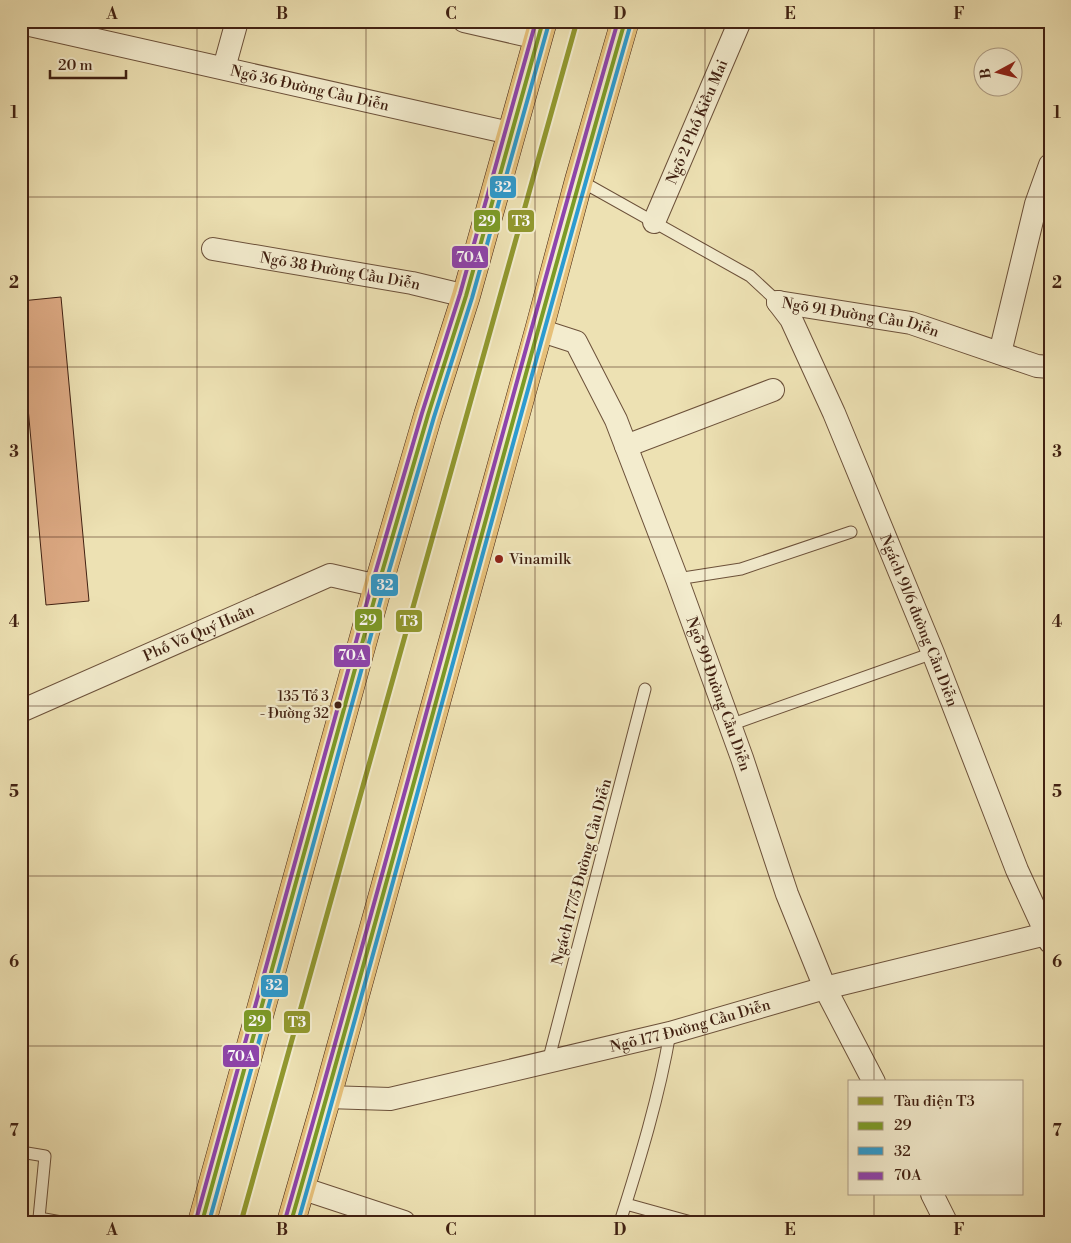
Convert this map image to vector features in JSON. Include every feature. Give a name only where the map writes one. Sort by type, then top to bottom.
[{"type":"highway","points":[[291,1222],[539,330],[620,23]]},
{"type":"highway","points":[[202,1222],[378,586],[428,415],[466,296],[540,30]]},
{"type":"street","points":[[224,68],[237,21]]},
{"type":"street","points":[[464,21],[540,30]]},
{"type":"street","name":"Ngõ 2 Phố Kiều Mai","points":[[654,222],[740,21]]},
{"type":"street","name":"Ngõ 36 Đường Cầu Diễn","points":[[21,23],[510,133]]},
{"type":"street","points":[[1000,353],[1036,204],[1050,166]]},
{"type":"street","name":"Ngõ 38 Đường Cầu Diễn","points":[[214,249],[412,283],[466,296]]},
{"type":"street","name":"Ngõ 91 Đường Cầu Diễn","points":[[778,302],[911,323],[1037,366],[1050,367]]},
{"type":"street","name":"Ngách 91/6 đường Cầu Diễn","points":[[778,302],[791,318],[834,413],[933,653],[1017,870],[1048,937]]},
{"type":"street","name":"Ngõ 99 Đường Cầu Diễn","points":[[539,330],[576,342],[616,420],[677,579],[730,726],[787,894],[825,988],[873,1080]]},
{"type":"street","points":[[626,446],[773,390]]},
{"type":"street","name":"Phố Võ Quý Huân","points":[[21,710],[330,575],[378,586]]},
{"type":"street","name":"Ngõ 177 Đường Cầu Diễn","points":[[327,1098],[390,1099],[670,1033],[825,988],[1048,937]]},
{"type":"street","points":[[301,1188],[398,1221]]},
{"type":"street","points":[[933,1196],[946,1222]]},
{"type":"lane","name":"Ngõ 91 Đường Cầu Diễn","points":[[579,180],[750,276],[778,302]]},
{"type":"lane","points":[[677,579],[741,569],[851,532]]},
{"type":"lane","points":[[730,726],[933,653]]},
{"type":"lane","name":"Ngách 177/5 Đường Cầu Diễn","points":[[548,1062],[645,689]]},
{"type":"lane","points":[[620,1222],[650,1123],[666,1060],[670,1033]]},
{"type":"lane","points":[[21,1152],[45,1156],[38,1218],[61,1222]]},
{"type":"lane","points":[[626,1204],[691,1222]]},
{"type":"building","points":[[61,297],[89,601],[46,605],[21,331],[21,301]]},
{"type":"metro line","name":"T3","points":[[241,1222],[577,21]]},
{"type":"transit line","name":"70A","points":[[196,1220],[372,584],[422,413],[460,294],[536,21]]},
{"type":"transit line","name":"29","points":[[202,1222],[378,586],[428,415],[466,296],[543,21]]},
{"type":"transit line","name":"70A","points":[[285,1220],[328,1071],[575,171],[618,21]]},
{"type":"transit line","name":"29","points":[[291,1222],[376,922],[540,321],[625,21]]},
{"type":"transit line","name":"32","points":[[209,1222],[384,588],[434,417],[472,298],[549,23]]},
{"type":"transit line","name":"32","points":[[298,1222],[546,322],[631,23]]},
{"type":"place","name":"Vinamilk","points":[[499,559]]},
{"type":"place","name":"135 Tổ 3 - Đường 32","points":[[338,705]]}]
